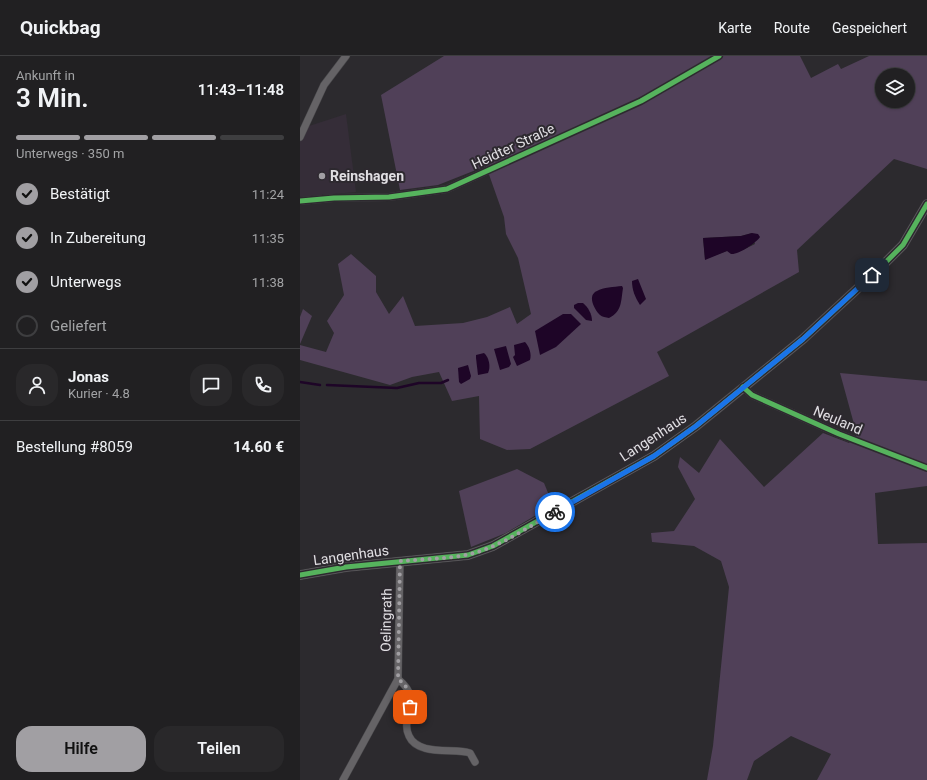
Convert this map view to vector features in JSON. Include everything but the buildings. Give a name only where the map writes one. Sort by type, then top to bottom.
[{"type":"street","points":[[300,137],[324,85],[346,56]]},
{"type":"street","name":"Heidter Straße","points":[[300,201],[334,198],[389,197],[447,189],[641,101],[719,56]]},
{"type":"street","name":"Langenhaus","points":[[300,575],[346,567],[468,554],[493,546],[654,456],[696,426],[803,339],[884,265],[903,245],[927,204]]},
{"type":"street","name":"Neuland","points":[[743,387],[752,395],[839,434],[927,468]]},
{"type":"street","name":"Oelingrath","points":[[342,780],[398,679],[400,561]]},
{"type":"street","points":[[398,679],[410,692],[411,699],[407,731],[412,741],[427,748],[470,753],[475,762]]},
{"type":"shaded area","points":[[444,56],[800,56],[811,78],[838,64],[841,69],[869,56],[927,56],[927,169],[894,159],[797,250],[799,272],[657,352],[669,376],[530,449],[507,450],[480,439],[479,396],[452,401],[439,372],[412,377],[390,385],[300,360],[300,345],[326,352],[334,333],[327,321],[344,295],[338,264],[351,254],[376,276],[376,292],[389,314],[403,296],[415,326],[463,323],[487,317],[510,307],[517,324],[531,314],[518,258],[506,234],[504,217],[486,166],[438,185],[400,190],[381,95]],"holes":[[[752,233],[755,244],[743,250],[727,251],[705,259],[703,238],[741,236]]]},
{"type":"shaded area","points":[[346,114],[356,192],[300,197],[300,140],[309,126]]},
{"type":"shaded area","points":[[752,233],[758,234],[760,237],[747,248],[734,254],[727,251],[705,260],[703,238],[741,236]]},
{"type":"shaded area","points":[[638,279],[646,299],[640,305],[634,293],[632,284],[632,281]]},
{"type":"shaded area","points":[[622,286],[623,288],[619,309],[609,318],[601,316],[592,302],[592,296],[594,293],[609,287]]},
{"type":"shaded area","points":[[583,303],[587,307],[592,321],[586,320],[574,308],[574,305]]},
{"type":"shaded area","points":[[303,309],[312,316],[300,344],[300,317]]},
{"type":"shaded area","points":[[563,314],[571,314],[581,324],[556,347],[540,355],[535,331]]},
{"type":"shaded area","points":[[525,342],[530,350],[530,360],[517,366],[513,357],[515,355],[514,345]]},
{"type":"shaded area","points":[[506,346],[511,364],[509,367],[500,370],[494,349]]},
{"type":"shaded area","points":[[484,353],[488,360],[489,371],[488,373],[478,375],[476,355]]},
{"type":"shaded area","points":[[468,365],[471,376],[470,379],[461,384],[459,382],[458,368]]},
{"type":"shaded area","points":[[840,373],[927,381],[927,486],[875,493],[878,544],[927,543],[927,780],[817,780],[831,754],[791,736],[754,761],[747,780],[707,780],[713,746],[729,587],[721,561],[694,546],[652,542],[651,533],[674,531],[695,499],[678,467],[680,457],[699,473],[720,439],[764,487],[823,433],[849,443],[857,435]]},
{"type":"shaded area","points":[[517,469],[544,483],[553,505],[506,533],[471,547],[459,491]]},
{"type":"waterway","points":[[327,385],[397,388],[419,383],[441,383],[448,380]]},
{"type":"waterway","points":[[300,382],[320,385]]},
{"type":"cycle path","points":[[300,201],[334,198],[389,197],[447,189],[641,101],[719,56]]},
{"type":"cycle path","points":[[300,575],[346,567],[468,555],[493,546],[654,456],[696,426],[803,339],[903,245],[927,204]]},
{"type":"cycle path","points":[[743,387],[752,395],[839,434],[927,468]]},
{"type":"way so far","points":[[410,707],[410,692],[398,679],[400,561],[468,554],[480,551],[493,546],[555,512]]},
{"type":"place","name":"Reinshagen","points":[[322,176]]},
{"type":"route","points":[[555,512],[654,456],[696,426],[803,339],[872,275]]}]
